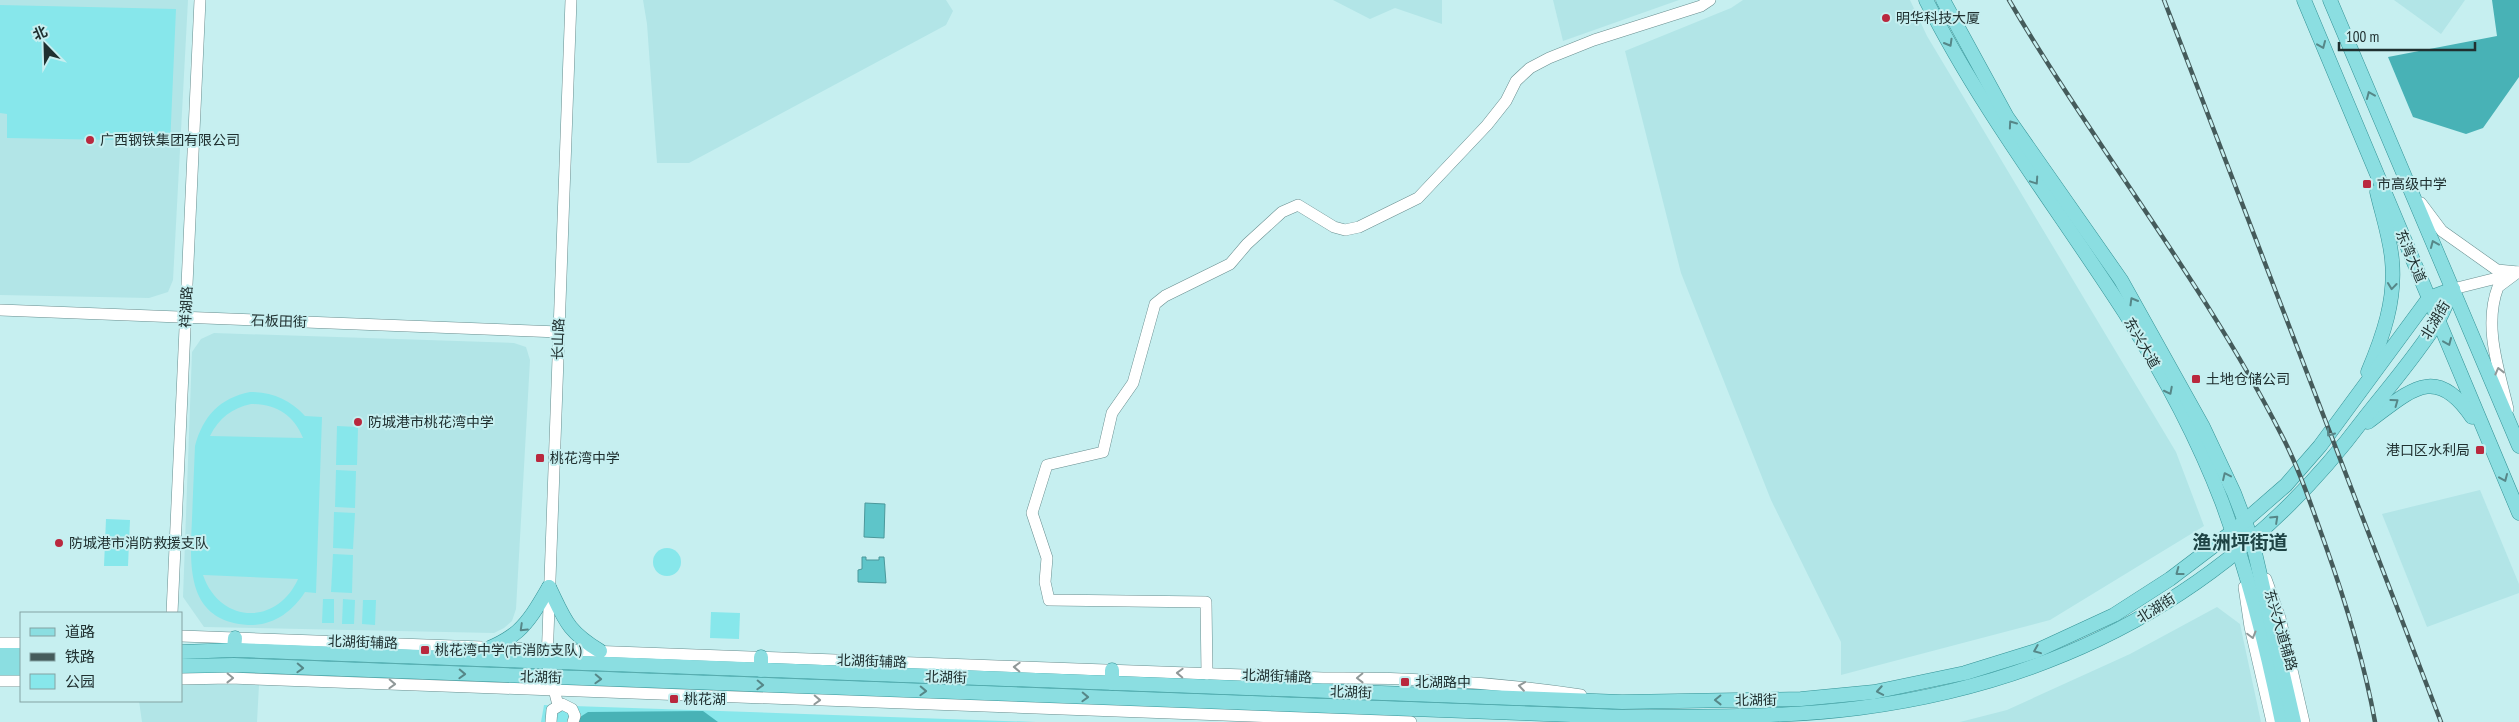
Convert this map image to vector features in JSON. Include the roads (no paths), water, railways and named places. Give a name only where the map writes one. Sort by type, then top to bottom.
[{"type":"main road","name":"东兴大道","points":[[1926,0],[1996,123],[2125,314],[2162,378],[2197,445],[2239,553],[2271,668],[2282,722]]},
{"type":"main road","name":"东兴大道","points":[[1943,0],[2007,117],[2121,280],[2203,428],[2252,540],[2283,666],[2294,722]]},
{"type":"main road","name":"东湾大道","points":[[2304,0],[2519,513]]},
{"type":"main road","name":"东湾大道","points":[[2330,0],[2517,440]]},
{"type":"main road","points":[[2358,394],[2384,334],[2393,280],[2392,258],[2367,152]]},
{"type":"main road","name":"北湖街","points":[[182,652],[234,644],[459,659],[547,656],[1257,682],[1622,702],[1801,699],[1874,692],[1965,673],[2036,651],[2114,615],[2170,579],[2232,532],[2286,485],[2320,446],[2429,298],[2453,289]]},
{"type":"main road","name":"北湖街","points":[[182,666],[234,665],[551,684],[1625,717],[1774,716],[1859,708],[1943,694],[2027,670],[2090,645],[2150,614],[2239,553],[2294,502],[2337,455],[2438,320],[2453,289]]},
{"type":"main road","points":[[2355,431],[2412,390],[2425,386],[2439,387],[2452,392],[2462,401],[2490,444]]},
{"type":"main road","points":[[459,659],[496,647],[516,634],[529,622],[550,587]]},
{"type":"main road","points":[[550,587],[564,620],[579,638],[600,651]]},
{"type":"main road","points":[[0,655],[20,655]]},
{"type":"main road","points":[[0,668],[20,668]]},
{"type":"street","name":"祥湖路","points":[[172,612],[200,0]]},
{"type":"street","name":"长山路","points":[[558,705],[551,684],[547,656],[571,0]]},
{"type":"street","points":[[1207,674],[1206,602],[1049,600],[1045,582],[1047,558],[1032,513],[1047,464],[1103,452],[1112,413],[1133,383],[1155,304],[1165,296],[1230,264],[1247,244],[1282,212],[1298,205],[1334,227],[1345,230],[1359,227],[1418,198],[1487,125],[1506,101],[1516,81],[1530,68],[1549,58],[1594,40],[1701,6],[1710,0]]},
{"type":"street","points":[[2405,176],[2431,218],[2442,231],[2497,270],[2518,272]]},
{"type":"street","points":[[2453,289],[2518,272]]},
{"type":"street","points":[[2517,440],[2494,348],[2492,312],[2498,287],[2518,272]]},
{"type":"street","name":"石板田街","points":[[0,310],[559,332]]},
{"type":"street","name":"东兴大道辅路","points":[[2252,540],[2280,618],[2304,722]]},
{"type":"street","name":"东兴大道辅路","points":[[2239,553],[2250,627],[2272,722]]},
{"type":"street","points":[[2280,618],[2283,666]]},
{"type":"street","name":"北湖街辅路","points":[[182,636],[234,644],[496,647],[547,656],[600,651],[761,664]]},
{"type":"street","points":[[0,643],[20,644]]},
{"type":"street","name":"北湖街辅路","points":[[1112,677],[1207,674],[1257,682]]},
{"type":"street","points":[[182,679],[230,678],[551,684],[1411,722]]},
{"type":"street","points":[[0,681],[20,681]]},
{"type":"street","points":[[551,722],[550,713],[558,705],[566,705],[572,709],[573,722]]},
{"type":"railway","points":[[2009,0],[2042,55],[2218,323],[2251,378],[2281,434],[2304,487],[2339,585],[2360,653],[2375,722]]},
{"type":"railway","points":[[2164,0],[2441,722]]},
{"type":"place","name":"明华科技大厦","points":[[1886,18]]},
{"type":"place","name":"广西钢铁集团有限公司","points":[[90,140]]},
{"type":"place","name":"市高级中学","points":[[2367,184]]},
{"type":"place","name":"土地仓储公司","points":[[2196,379]]},
{"type":"place","name":"防城港市桃花湾中学","points":[[358,422]]},
{"type":"place","name":"港口区水利局","points":[[2480,450]]},
{"type":"place","name":"桃花湾中学","points":[[540,458]]},
{"type":"place","name":"防城港市消防救援支队","points":[[59,543]]},
{"type":"place","name":"桃花湾中学(市消防支队)","points":[[425,650]]},
{"type":"place","name":"北湖路中","points":[[1405,682]]},
{"type":"place","name":"桃花湖","points":[[674,699]]},
{"type":"district","name":"渔洲坪街道","points":[[2240,542]]}]
